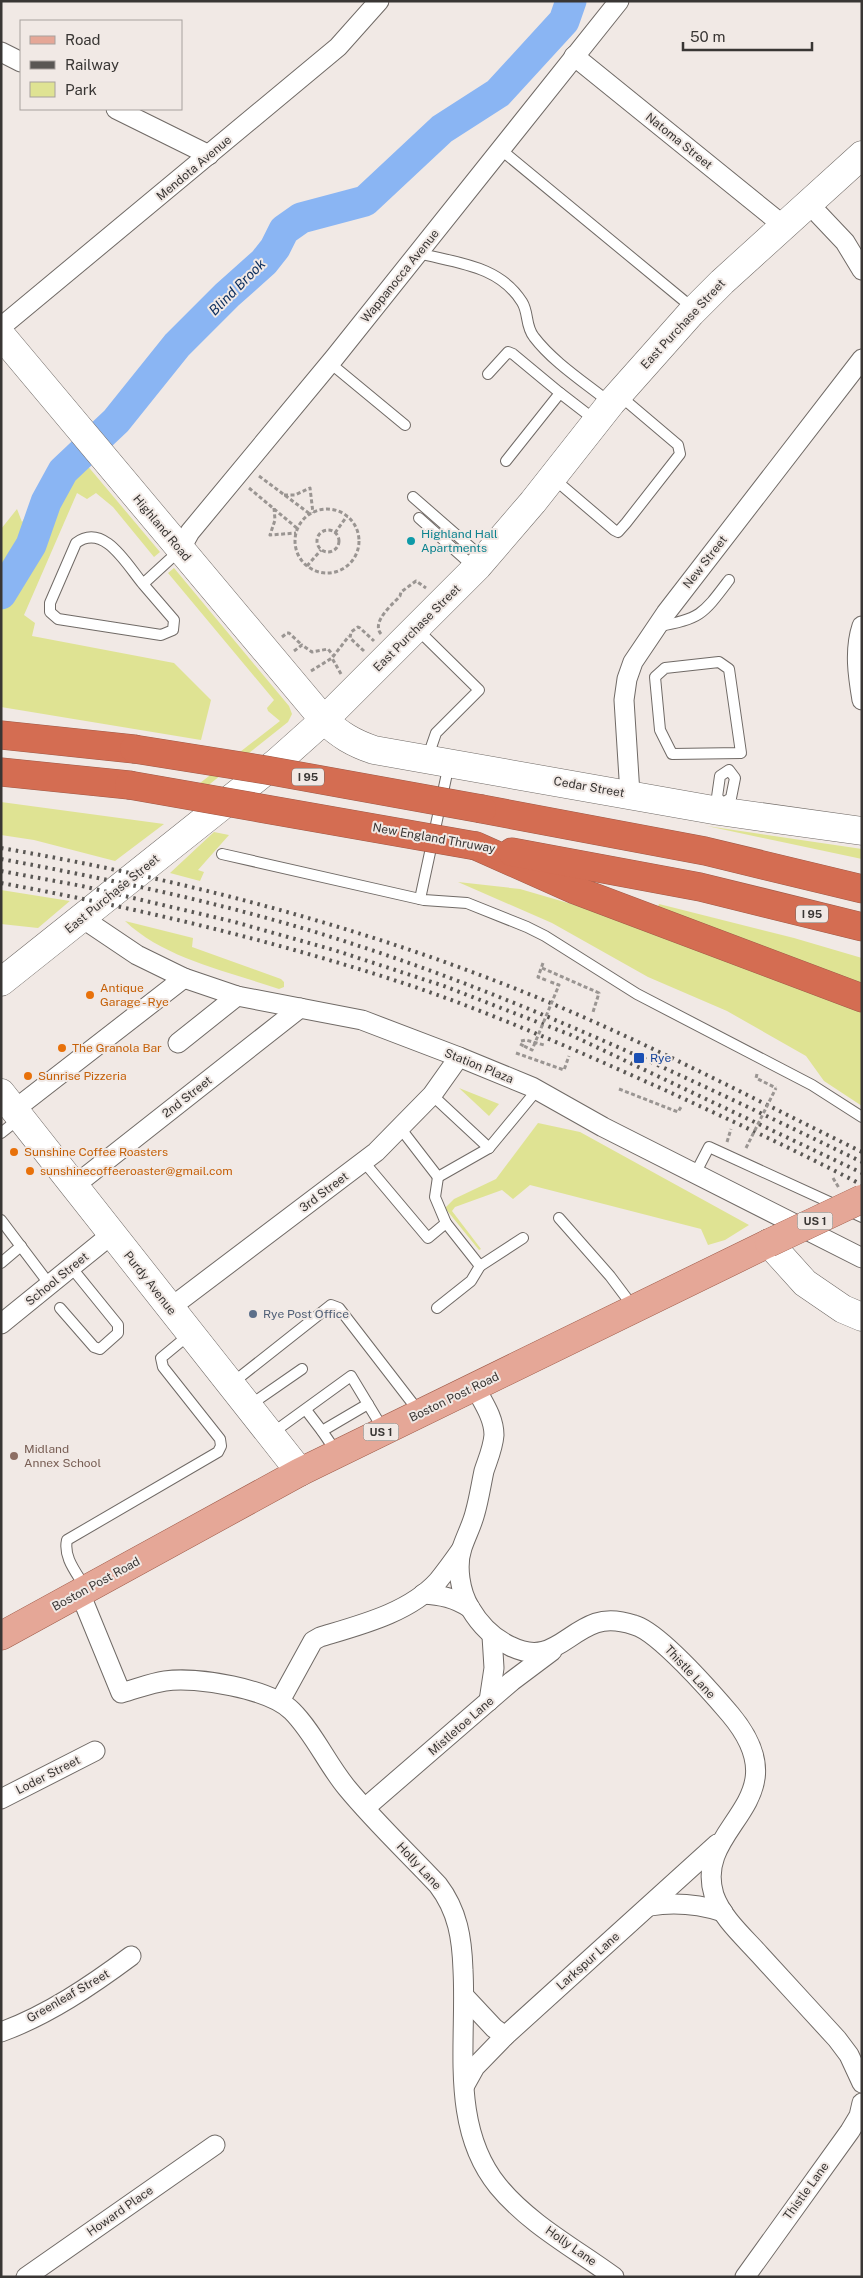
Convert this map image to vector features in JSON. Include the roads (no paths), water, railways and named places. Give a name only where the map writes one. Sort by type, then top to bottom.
[{"type":"highway","name":"I 95","points":[[1,736],[134,749],[266,770],[696,849],[765,864],[862,890]]},
{"type":"highway","name":"New England Thruway","points":[[1,772],[129,785],[476,846],[700,887],[862,927]]},
{"type":"highway","points":[[476,846],[575,890],[862,998]]},
{"type":"main road","name":"Boston Post Road","points":[[1,1636],[300,1472],[769,1243],[851,1193]]},
{"type":"street","name":"Mendota Avenue","points":[[1,327],[210,155],[338,46],[379,1]]},
{"type":"street","name":"Wappanocca Avenue","points":[[180,550],[190,532],[330,363],[619,1]]},
{"type":"street","points":[[1,52],[20,62]]},
{"type":"street","name":"Natoma Street","points":[[574,56],[784,226]]},
{"type":"street","points":[[118,110],[210,155]]},
{"type":"street","points":[[862,155],[809,204],[844,242],[862,270]]},
{"type":"street","name":"East Purchase Street","points":[[1,982],[277,762],[324,720],[480,564],[609,406],[695,309],[722,282],[809,204]]},
{"type":"street","name":"Highland Road","points":[[1,335],[324,720]]},
{"type":"street","name":"New Street","points":[[630,794],[624,700],[632,662],[657,626],[862,359]]},
{"type":"street","points":[[862,626],[857,640],[857,649],[862,700]]},
{"type":"street","name":"Cedar Street","points":[[324,720],[341,736],[356,744],[374,750],[862,831]]},
{"type":"street","name":"Station Plaza","points":[[82,918],[137,955],[184,978],[237,996],[362,1020],[459,1057],[537,1090],[603,1127],[862,1258]]},
{"type":"street","points":[[9,1114],[184,978]]},
{"type":"street","points":[[178,1043],[237,996]]},
{"type":"street","name":"2nd Street","points":[[74,1186],[300,1008]]},
{"type":"street","name":"3rd Street","points":[[170,1308],[364,1162],[401,1129],[432,1095],[459,1057]]},
{"type":"street","name":"Purdy Avenue","points":[[9,1114],[74,1186],[300,1472]]},
{"type":"street","name":"School Street","points":[[1,1324],[112,1234]]},
{"type":"street","points":[[769,1243],[805,1283],[843,1309],[862,1317]]},
{"type":"street","name":"Thistle Lane","points":[[475,1387],[492,1420],[494,1434],[476,1512],[461,1550],[460,1580],[463,1593],[470,1608],[492,1636],[519,1651],[532,1653],[558,1646],[595,1623],[607,1621],[636,1625],[663,1643],[731,1715],[749,1747],[754,1763],[755,1777],[753,1791],[746,1806],[720,1842],[713,1860],[711,1879],[714,1896],[723,1912],[837,2039],[848,2054],[862,2083]]},
{"type":"street","points":[[280,1701],[313,1641],[383,1616],[423,1594],[437,1581],[461,1550]]},
{"type":"street","name":"Holly Lane","points":[[83,1591],[122,1693],[165,1681],[184,1679],[220,1684],[259,1693],[280,1701],[292,1710],[302,1722],[335,1773],[449,1899],[459,1928],[465,1997],[464,2086],[466,2109],[470,2129],[486,2168],[498,2186],[533,2218],[614,2277]]},
{"type":"street","points":[[423,1594],[457,1600],[470,1608]]},
{"type":"street","points":[[489,1701],[494,1668],[492,1636]]},
{"type":"street","name":"Mistletoe Lane","points":[[365,1808],[489,1701],[558,1646]]},
{"type":"street","name":"Loder Street","points":[[1,1799],[95,1751]]},
{"type":"street","name":"Larkspur Lane","points":[[464,2086],[475,2067],[505,2036],[720,1842]]},
{"type":"street","points":[[650,1906],[686,1904],[704,1906],[723,1912]]},
{"type":"street","name":"Greenleaf Street","points":[[1,2032],[95,1982],[131,1956]]},
{"type":"street","points":[[465,1997],[494,2028],[505,2036]]},
{"type":"street","name":"Thistle Lane","points":[[745,2277],[850,2130],[858,2116],[862,2103]]},
{"type":"street","name":"Howard Place","points":[[26,2277],[215,2145]]},
{"type":"lane","points":[[500,149],[695,309]]},
{"type":"lane","points":[[418,253],[484,269],[519,296],[525,307],[527,323],[534,338],[547,352],[609,406],[678,445],[680,454],[618,532],[552,478]]},
{"type":"lane","points":[[488,374],[508,352],[513,354],[560,393],[609,406]]},
{"type":"lane","points":[[330,363],[405,425]]},
{"type":"lane","points":[[506,461],[560,393]]},
{"type":"lane","points":[[413,497],[480,564]]},
{"type":"lane","points":[[419,518],[480,564]]},
{"type":"lane","points":[[84,537],[97,537],[110,544],[143,584],[174,620],[173,630],[161,635],[58,619],[50,612],[50,602],[76,543],[84,537]]},
{"type":"lane","points":[[143,584],[180,550]]},
{"type":"lane","points":[[657,626],[694,619],[705,611],[729,580]]},
{"type":"lane","points":[[417,628],[479,690],[436,733],[438,761],[420,899]]},
{"type":"lane","points":[[719,662],[729,669],[741,753],[726,754],[672,754],[660,730],[655,678],[665,668],[719,662]]},
{"type":"lane","points":[[726,754],[728,770],[735,778],[731,798],[723,807],[717,797],[720,776],[728,770]]},
{"type":"lane","points":[[222,854],[420,899],[467,903],[528,927],[637,994],[812,1085],[862,1117]]},
{"type":"lane","points":[[438,1177],[490,1148],[537,1090]]},
{"type":"lane","points":[[432,1095],[490,1148]]},
{"type":"lane","points":[[401,1129],[438,1177],[435,1198],[446,1222],[480,1266]]},
{"type":"lane","points":[[695,1174],[709,1147],[862,1217]]},
{"type":"lane","points":[[364,1162],[428,1238],[446,1222]]},
{"type":"lane","points":[[560,1218],[610,1276],[634,1308]]},
{"type":"lane","points":[[1,1220],[50,1285]]},
{"type":"lane","points":[[437,1308],[472,1281],[480,1266],[523,1238]]},
{"type":"lane","points":[[1,1263],[20,1246]]},
{"type":"lane","points":[[60,1308],[94,1347],[100,1349],[118,1333],[118,1325],[71,1267]]},
{"type":"lane","points":[[230,1385],[331,1305],[339,1308],[420,1413]]},
{"type":"lane","points":[[83,1591],[65,1550],[67,1540],[218,1452],[221,1446],[220,1439],[163,1367],[162,1358],[165,1353],[190,1333]]},
{"type":"lane","points":[[248,1407],[302,1369]]},
{"type":"lane","points":[[270,1435],[351,1376],[384,1431]]},
{"type":"lane","points":[[322,1431],[368,1404]]},
{"type":"lane","points":[[306,1410],[337,1454]]},
{"type":"waterway","name":"Blind Brook","points":[[1,594],[31,545],[46,502],[63,471],[116,421],[177,345],[227,295],[264,262],[275,248],[284,230],[301,218],[365,201],[442,129],[498,93],[564,21],[571,1]]},
{"type":"railway","points":[[1,848],[73,861],[217,893],[289,912],[430,957],[499,982],[604,1026],[862,1152]]},
{"type":"railway","points":[[1,859],[133,885],[221,906],[350,943],[416,965],[546,1016],[610,1044],[862,1162]]},
{"type":"railway","points":[[1,871],[82,886],[231,921],[334,950],[444,986],[571,1035],[862,1173]]},
{"type":"railway","points":[[1,883],[103,903],[204,926],[354,967],[403,983],[470,1007],[634,1076],[765,1136],[862,1185]]},
{"type":"place","name":"Highland Hall Apartments","points":[[411,541]]},
{"type":"place","name":"Antique Garage - Rye","points":[[90,995]]},
{"type":"place","name":"The Granola Bar","points":[[62,1048]]},
{"type":"place","name":"Rye","points":[[639,1058]]},
{"type":"place","name":"Sunrise Pizzeria","points":[[28,1076]]},
{"type":"place","name":"Sunshine Coffee Roasters","points":[[14,1152]]},
{"type":"place","name":"sunshinecoffeeroaster@gmail.com","points":[[30,1171]]},
{"type":"place","name":"Rye Post Office","points":[[253,1314]]},
{"type":"place","name":"Midland Annex School","points":[[14,1456]]}]
